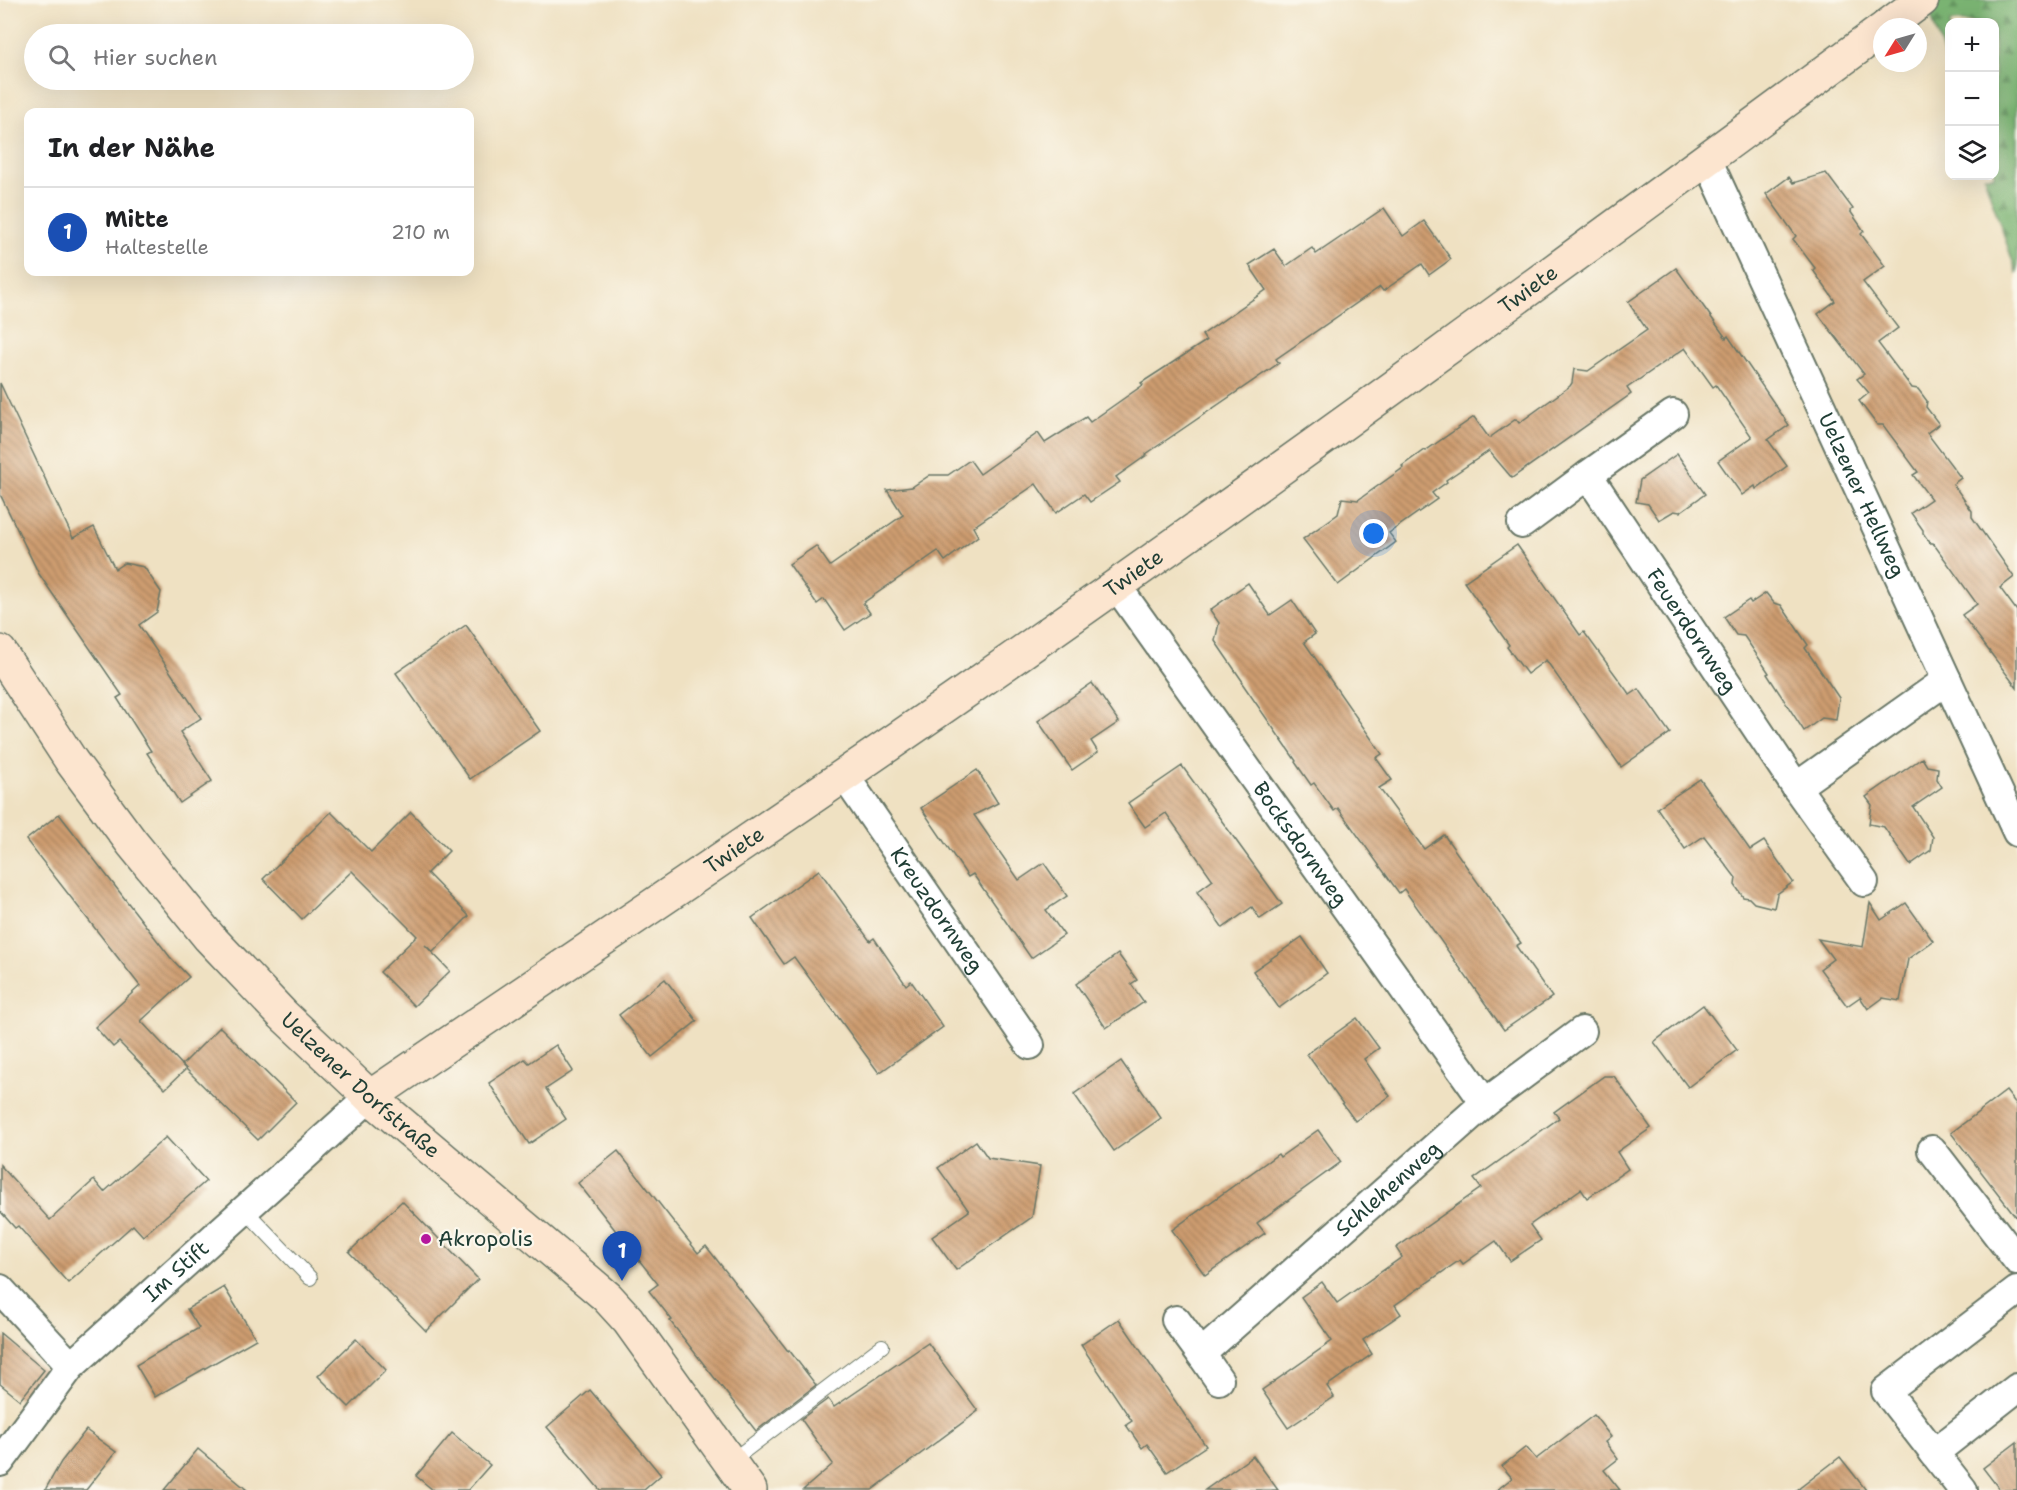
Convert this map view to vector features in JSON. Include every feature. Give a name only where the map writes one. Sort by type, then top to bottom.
[{"type":"street","points":[[1898,18],[1923,0]]},
{"type":"street","name":"Twiete","points":[[370,1097],[844,775],[1116,585],[1873,37]]},
{"type":"street","name":"Uelzener Hellweg","points":[[1707,159],[2017,832]]},
{"type":"street","points":[[1522,524],[1673,414]]},
{"type":"street","name":"Feuerdornweg","points":[[1588,475],[1796,787],[1864,882]]},
{"type":"street","name":"Bocksdornweg","points":[[1116,585],[1485,1103]]},
{"type":"street","name":"Uelzener Dorfstraße","points":[[0,652],[72,762],[132,843],[209,937],[282,1014],[370,1097],[607,1297],[628,1320],[750,1490]]},
{"type":"street","points":[[1796,787],[1947,680]]},
{"type":"street","name":"Kreuzdornweg","points":[[844,775],[1030,1045]]},
{"type":"street","name":"Schlehenweg","points":[[1201,1354],[1485,1103],[1582,1031]]},
{"type":"street","name":"Im Stift","points":[[0,1462],[71,1366],[370,1097]]},
{"type":"street","points":[[1932,1150],[2017,1260]]},
{"type":"street","points":[[0,1289],[71,1366]]},
{"type":"street","points":[[1963,1490],[1886,1392],[2017,1291]]},
{"type":"street","points":[[1176,1320],[1219,1380]]},
{"type":"street","points":[[1934,1453],[2017,1388]]},
{"type":"lane","points":[[245,1210],[310,1278]]},
{"type":"lane","points":[[730,1462],[882,1346]]},
{"type":"green space","points":[[1926,0],[2017,0],[2017,274],[1985,180],[1999,180],[1999,18],[1945,18],[1945,59]]},
{"type":"building","points":[[1826,173],[1853,209],[1850,211],[1864,231],[1861,234],[1885,266],[1863,282],[1898,328],[1878,343],[1912,388],[1918,389],[1927,401],[1926,407],[1939,424],[1927,433],[1961,478],[1953,484],[1972,511],[1972,517],[2014,577],[2000,588],[2017,611],[2017,688],[1962,615],[1977,604],[1933,543],[1930,543],[1911,513],[1931,499],[1913,475],[1918,472],[1883,425],[1877,425],[1859,401],[1869,393],[1857,379],[1864,374],[1818,314],[1835,301],[1813,270],[1815,268],[1793,239],[1796,236],[1766,194],[1789,177],[1793,183]]},
{"type":"building","points":[[1384,208],[1403,236],[1424,221],[1451,259],[1429,275],[1422,264],[1383,291],[1380,287],[1276,359],[1279,363],[1146,454],[1116,477],[1120,482],[1090,502],[1084,494],[1056,513],[1036,484],[973,527],[978,536],[945,561],[938,551],[863,603],[870,613],[845,630],[824,599],[817,604],[789,564],[816,546],[830,566],[903,515],[887,490],[912,487],[930,475],[948,475],[970,460],[980,474],[1038,433],[1045,443],[1086,417],[1090,422],[1143,385],[1141,383],[1206,341],[1202,335],[1266,290],[1249,265],[1274,249],[1286,266],[1312,248],[1316,254]]},
{"type":"building","points":[[1676,268],[1726,338],[1728,336],[1789,425],[1768,440],[1787,466],[1756,489],[1755,486],[1742,495],[1718,461],[1752,437],[1716,385],[1713,387],[1685,348],[1627,388],[1631,394],[1512,478],[1489,451],[1446,480],[1447,482],[1432,493],[1437,499],[1389,533],[1396,542],[1338,585],[1303,539],[1338,514],[1342,498],[1358,500],[1424,450],[1474,417],[1489,438],[1516,419],[1519,423],[1570,386],[1574,369],[1588,371],[1647,330],[1628,302]]},
{"type":"building","points":[[0,383],[73,538],[94,527],[115,569],[124,563],[144,567],[161,592],[157,612],[139,625],[201,718],[180,732],[212,781],[180,803],[147,753],[151,751],[117,698],[122,695],[39,574],[0,494]]},
{"type":"building","points":[[1677,454],[1705,494],[1680,512],[1674,511],[1659,520],[1648,504],[1636,502],[1640,480]]},
{"type":"building","points":[[1517,545],[1580,635],[1584,632],[1630,695],[1639,689],[1670,733],[1621,767],[1546,660],[1527,674],[1464,582]]},
{"type":"building","points":[[1248,583],[1270,615],[1292,600],[1315,634],[1304,642],[1382,754],[1376,758],[1392,780],[1379,788],[1424,849],[1444,835],[1521,943],[1516,946],[1552,997],[1504,1030],[1404,889],[1399,893],[1338,808],[1334,811],[1314,783],[1311,785],[1215,641],[1219,623],[1210,610]]},
{"type":"building","points":[[1766,593],[1774,603],[1781,605],[1808,645],[1805,648],[1839,698],[1836,720],[1822,718],[1804,731],[1744,636],[1736,635],[1724,617],[1749,600],[1751,603]]},
{"type":"building","points":[[466,625],[540,731],[470,779],[396,673]]},
{"type":"building","points":[[1092,683],[1119,722],[1091,741],[1098,752],[1072,770],[1038,721]]},
{"type":"building","points":[[1922,758],[1927,766],[1938,768],[1937,779],[1942,787],[1913,807],[1933,837],[1931,850],[1910,865],[1884,827],[1869,824],[1872,805],[1866,797]]},
{"type":"building","points":[[1182,766],[1282,904],[1260,919],[1252,907],[1223,928],[1197,892],[1213,880],[1166,813],[1145,827],[1128,803]]},
{"type":"building","points":[[977,770],[998,803],[974,815],[1019,880],[1044,863],[1067,896],[1046,910],[1064,935],[1031,958],[973,874],[968,877],[921,808]]},
{"type":"building","points":[[1700,779],[1750,850],[1764,841],[1793,882],[1777,894],[1774,908],[1754,903],[1749,898],[1743,897],[1735,885],[1736,878],[1704,836],[1685,849],[1657,808]]},
{"type":"building","points":[[331,812],[371,852],[411,812],[449,851],[427,873],[469,916],[433,952],[425,945],[450,971],[414,1006],[380,972],[417,936],[352,871],[302,919],[263,879]]},
{"type":"building","points":[[59,814],[170,957],[189,977],[141,1021],[186,1069],[165,1089],[119,1042],[113,1047],[95,1027],[140,986],[26,840]]},
{"type":"building","points":[[819,870],[870,941],[874,938],[906,985],[911,981],[943,1027],[879,1073],[794,957],[784,964],[752,918]]},
{"type":"building","points":[[1870,903],[1881,920],[1906,903],[1933,941],[1908,959],[1900,1001],[1883,998],[1868,1009],[1860,997],[1847,1006],[1820,969],[1833,959],[1818,939],[1863,947]]},
{"type":"building","points":[[1302,937],[1327,973],[1279,1008],[1253,971]]},
{"type":"building","points":[[1118,954],[1137,980],[1131,984],[1144,1002],[1106,1028],[1076,984]]},
{"type":"building","points":[[665,979],[697,1021],[652,1057],[619,1015]]},
{"type":"building","points":[[1703,1005],[1737,1050],[1688,1087],[1654,1042]]},
{"type":"building","points":[[1357,1018],[1379,1048],[1364,1059],[1390,1096],[1355,1121],[1307,1054]]},
{"type":"building","points":[[220,1027],[296,1102],[258,1140],[182,1065]]},
{"type":"building","points":[[556,1045],[573,1071],[546,1089],[566,1119],[529,1144],[489,1083],[525,1059],[529,1063]]},
{"type":"building","points":[[1121,1061],[1161,1118],[1114,1151],[1074,1094]]},
{"type":"building","points":[[1604,1076],[1614,1076],[1651,1128],[1617,1152],[1628,1169],[1587,1198],[1581,1189],[1530,1225],[1541,1240],[1510,1261],[1496,1241],[1463,1264],[1460,1260],[1395,1305],[1401,1314],[1363,1340],[1372,1354],[1327,1386],[1334,1397],[1288,1428],[1262,1390],[1332,1341],[1301,1297],[1322,1282],[1337,1303],[1402,1257],[1396,1248],[1481,1188],[1474,1179],[1559,1118],[1554,1112]]},
{"type":"building","points":[[2006,1091],[2017,1105],[2017,1218],[1951,1133]]},
{"type":"building","points":[[1318,1130],[1341,1162],[1257,1223],[1265,1233],[1205,1275],[1172,1230],[1278,1154],[1280,1157]]},
{"type":"building","points":[[166,1137],[206,1181],[143,1236],[133,1225],[68,1283],[18,1226],[15,1228],[0,1211],[0,1165],[50,1220],[94,1180],[104,1192]]},
{"type":"building","points":[[976,1141],[988,1158],[1040,1166],[1032,1217],[956,1270],[932,1237],[969,1211],[938,1168]]},
{"type":"building","points":[[618,1151],[698,1253],[706,1246],[816,1385],[756,1431],[649,1291],[658,1284],[578,1183]]},
{"type":"building","points":[[402,1201],[478,1279],[426,1331],[349,1252]]},
{"type":"building","points":[[224,1287],[256,1339],[155,1397],[136,1365],[199,1328],[187,1309]]},
{"type":"building","points":[[1119,1319],[1206,1446],[1167,1472],[1147,1444],[1142,1448],[1126,1425],[1132,1421],[1081,1345]]},
{"type":"building","points":[[0,1333],[44,1370],[20,1400],[0,1384]]},
{"type":"building","points":[[356,1339],[386,1370],[349,1407],[318,1376]]},
{"type":"building","points":[[928,1343],[978,1411],[872,1490],[803,1490],[833,1464],[801,1419],[828,1399],[834,1407]]},
{"type":"building","points":[[590,1390],[661,1475],[644,1490],[600,1490],[547,1427]]},
{"type":"building","points":[[1594,1415],[1611,1437],[1605,1442],[1618,1459],[1604,1470],[1620,1490],[1497,1490],[1512,1478],[1502,1466],[1526,1447],[1536,1459]]},
{"type":"building","points":[[86,1430],[116,1452],[86,1490],[45,1490],[61,1462]]},
{"type":"building","points":[[452,1433],[490,1465],[468,1490],[433,1490],[416,1476]]},
{"type":"building","points":[[2017,1442],[2017,1490],[2000,1490],[1983,1468]]},
{"type":"building","points":[[198,1449],[247,1490],[164,1490]]},
{"type":"building","points":[[1253,1456],[1278,1490],[1205,1490]]},
{"type":"building","points":[[1840,1457],[1866,1490],[1797,1490]]},
{"type":"place","name":"Akropolis","points":[[426,1239]]},
{"type":"place","name":"Mitte","points":[[622,1281]]}]
